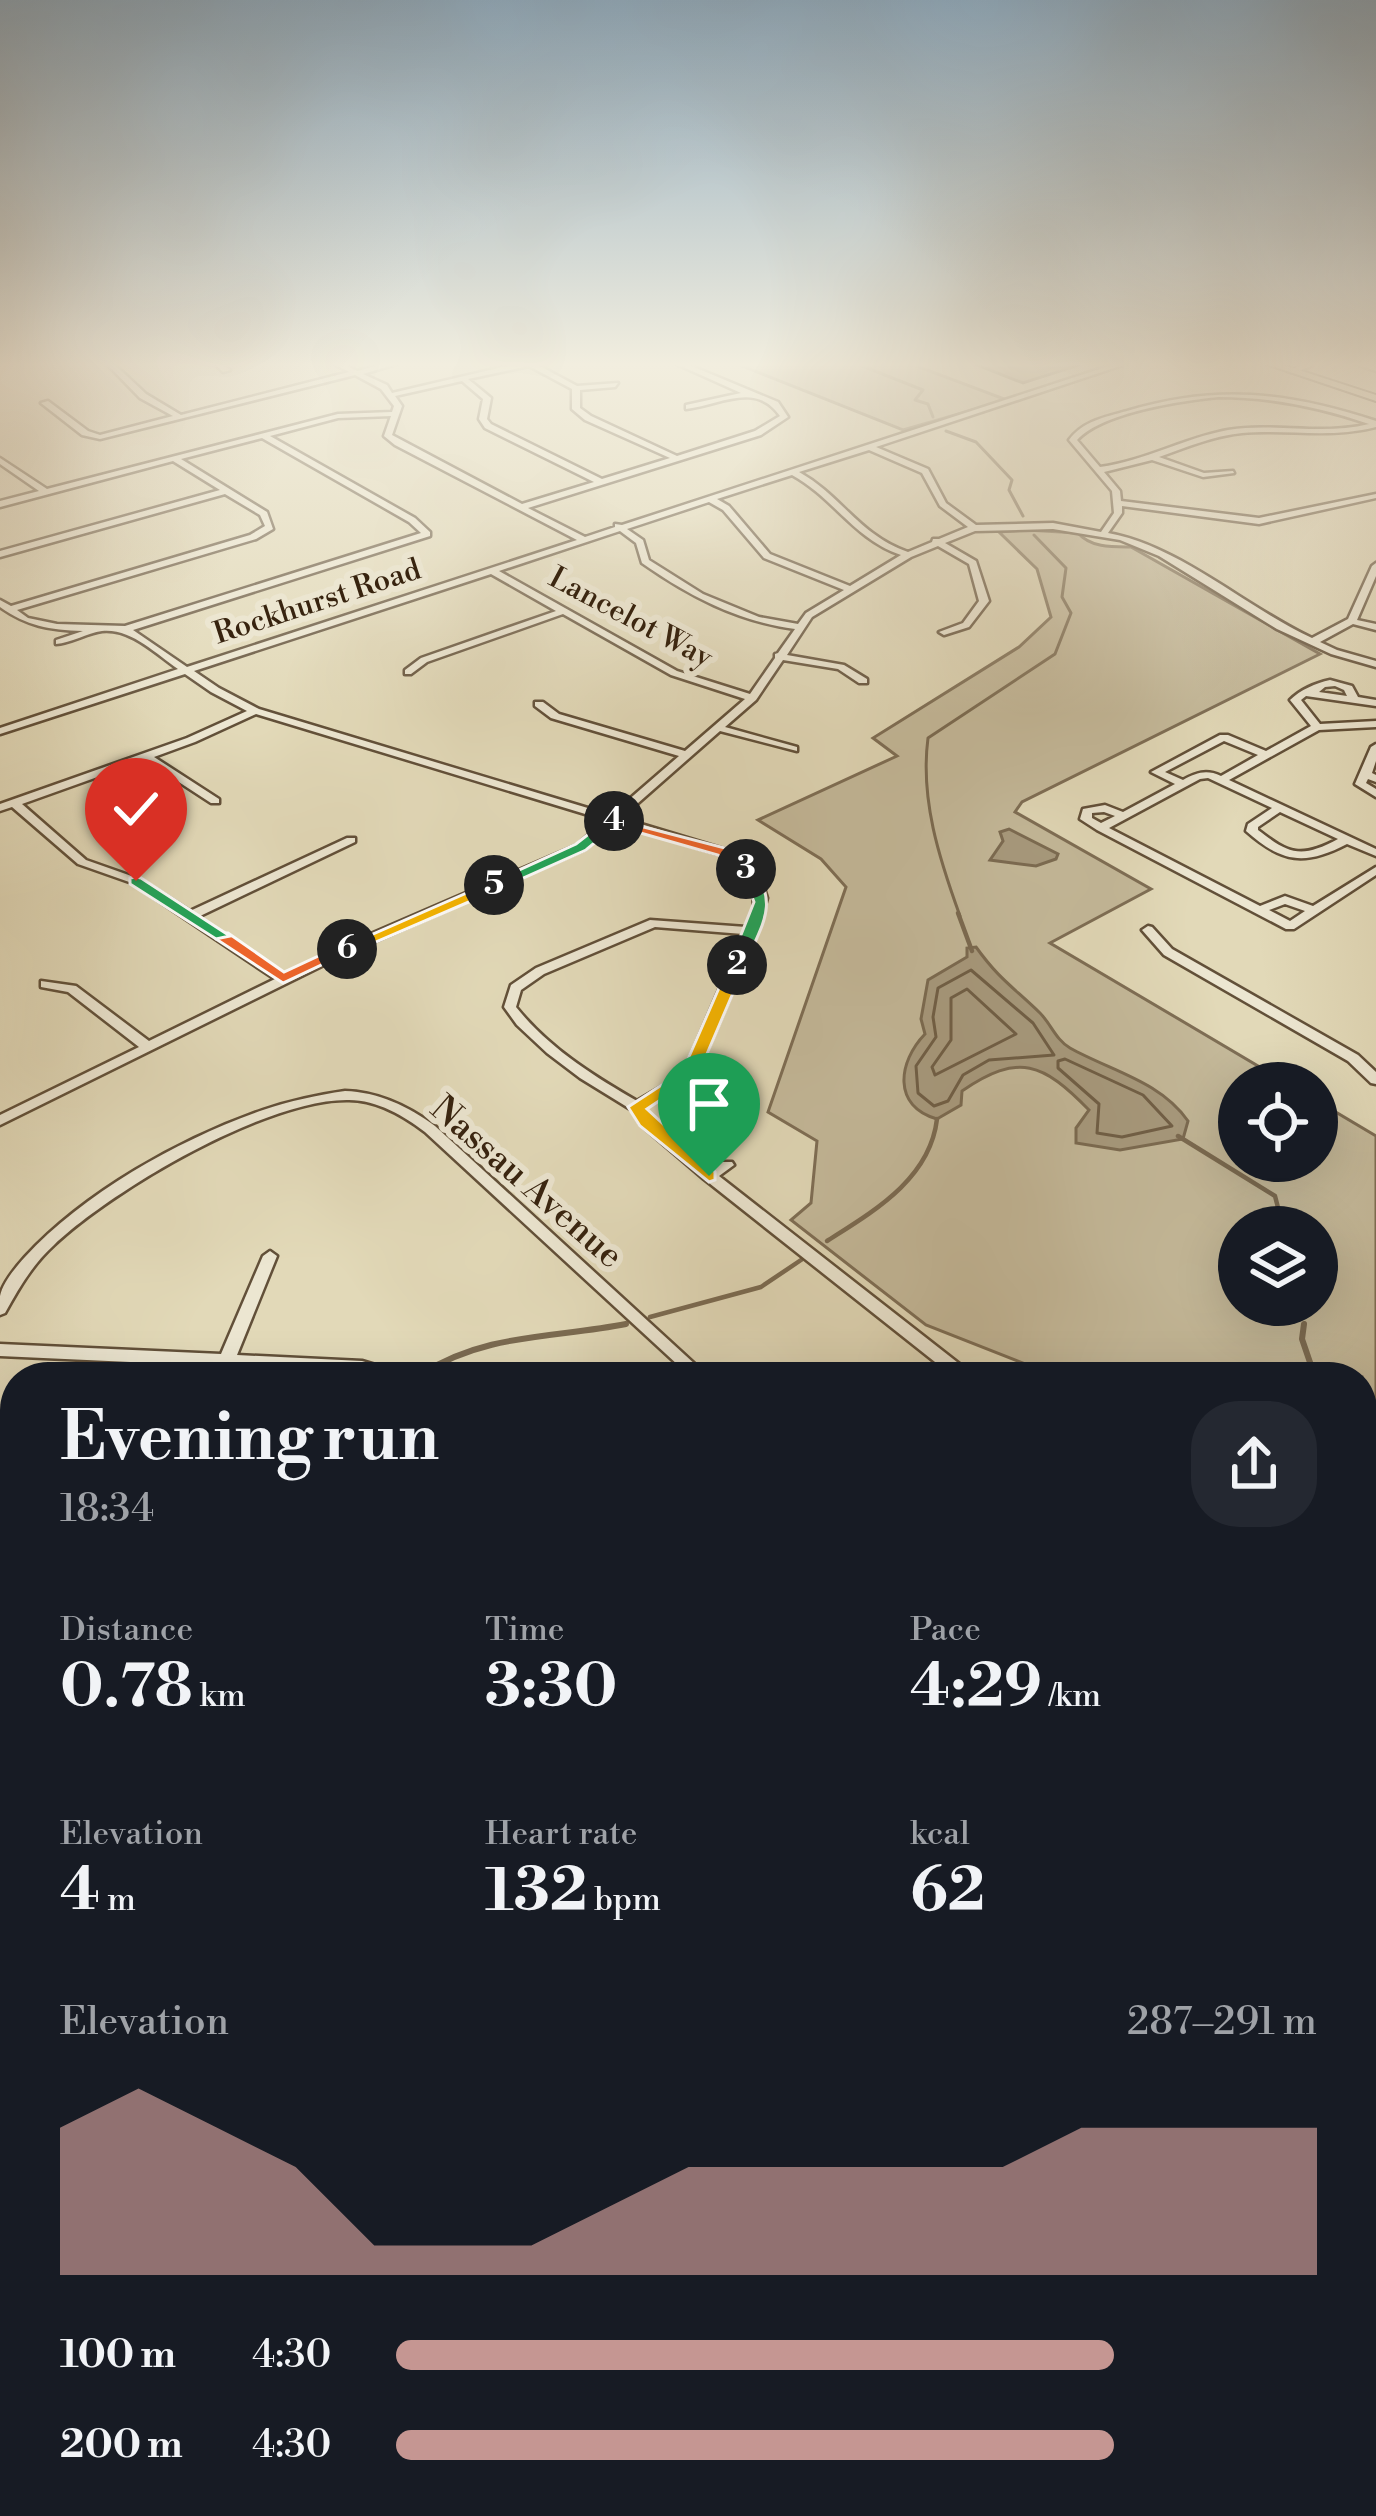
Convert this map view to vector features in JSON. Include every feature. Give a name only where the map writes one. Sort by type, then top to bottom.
[{"type":"street","points":[[27,479],[47,493]]},
{"type":"street","points":[[0,504],[100,479]]},
{"type":"street","points":[[4,606],[254,537],[269,526],[264,514],[207,479]]},
{"type":"street","points":[[4,606],[25,620],[57,627],[127,628],[428,534],[336,479]]},
{"type":"street","points":[[468,479],[582,539]]},
{"type":"street","points":[[596,479],[601,482]]},
{"type":"street","points":[[521,507],[609,479]]},
{"type":"street","name":"Rockhurst Road","points":[[0,731],[764,479]]},
{"type":"street","points":[[807,479],[818,485],[869,541],[908,555]]},
{"type":"street","points":[[930,479],[943,504],[974,528]]},
{"type":"street","points":[[1104,479],[1120,503],[1259,521],[1376,496]]},
{"type":"street","points":[[0,554],[226,491]]},
{"type":"street","points":[[708,498],[726,508],[767,556],[847,588]]},
{"type":"street","points":[[1104,532],[1113,524],[1120,503]]},
{"type":"street","points":[[618,526],[640,542],[645,561],[718,608],[748,619],[800,627]]},
{"type":"street","points":[[0,1120],[283,979],[561,857],[615,820],[752,698],[808,615],[908,555],[974,528],[1031,526],[1104,532],[1162,554],[1312,641],[1376,664]]},
{"type":"street","points":[[936,541],[973,563],[984,601],[966,625],[944,632]]},
{"type":"street","points":[[1312,641],[1352,621],[1376,566]]},
{"type":"street","name":"Lancelot Way","points":[[491,570],[674,673],[752,698]]},
{"type":"street","points":[[408,672],[424,660],[564,610]]},
{"type":"street","points":[[1352,621],[1376,627]]},
{"type":"street","points":[[59,642],[99,628]]},
{"type":"street","points":[[127,628],[255,712],[723,852],[751,874],[762,897],[752,931],[689,1076],[637,1107]]},
{"type":"street","points":[[778,656],[841,667],[862,681]]},
{"type":"street","points":[[1317,727],[1295,700],[1314,691],[1376,703]]},
{"type":"street","points":[[539,704],[555,716],[688,755]]},
{"type":"street","points":[[7,806],[147,757],[255,712]]},
{"type":"street","points":[[1223,779],[1317,727],[1376,724]]},
{"type":"street","points":[[719,728],[793,749]]},
{"type":"street","points":[[1183,784],[1156,772],[1224,737],[1266,755]]},
{"type":"street","points":[[1376,747],[1371,777],[1360,784],[1376,794]]},
{"type":"street","points":[[147,757],[215,801]]},
{"type":"street","points":[[1101,828],[1198,776],[1223,779],[1376,853]]},
{"type":"street","points":[[7,806],[82,862],[136,881],[283,979]]},
{"type":"street","points":[[1281,807],[1252,826],[1252,831],[1300,859],[1310,860],[1347,839]]},
{"type":"street","points":[[1124,816],[1105,808],[1087,811],[1086,819],[1290,926],[1376,870]]},
{"type":"street","points":[[192,915],[351,839]]},
{"type":"street","points":[[1259,910],[1285,900],[1313,910]]},
{"type":"street","points":[[752,931],[654,923],[540,971],[515,988],[510,1007],[520,1022],[596,1083],[637,1107],[646,1122],[709,1176],[946,1362]]},
{"type":"street","points":[[1148,930],[1168,952],[1353,1058],[1376,1079]]},
{"type":"street","points":[[45,984],[71,989],[147,1046]]},
{"type":"street","name":"Nassau Avenue","points":[[0,1310],[24,1267],[92,1203],[268,1110],[348,1094],[397,1109],[422,1123],[685,1362]]},
{"type":"street","points":[[709,1176],[727,1165]]},
{"type":"street","points":[[226,1362],[270,1256]]},
{"type":"street","points":[[0,1350],[127,1362]]},
{"type":"shaded area","points":[[999,532],[1078,533],[1096,544],[1131,547],[1320,654],[1022,802],[1015,812],[1151,889],[1050,943],[1251,1062],[1218,1062],[1218,1182],[1338,1182],[1338,1113],[1376,1136],[1376,1362],[1020,1362],[926,1325],[791,1220],[811,1203],[817,1141],[768,1112],[846,887],[821,859],[758,820],[897,756],[873,738],[1019,647],[1051,617],[1037,569]]},
{"type":"water","points":[[1009,829],[1058,854],[1056,859],[1036,866],[990,860],[1003,841],[1000,832]]},
{"type":"water","points":[[976,947],[1065,1045],[1149,1086],[1177,1107],[1188,1121],[1183,1139],[1120,1150],[1076,1143],[1076,1128],[1089,1110],[1058,1082],[1030,1068],[1015,1067],[982,1079],[962,1091],[961,1105],[937,1119],[912,1104],[906,1094],[905,1070],[925,1034],[921,1019],[928,980],[967,957],[967,948]]},
{"type":"waterway","points":[[1011,479],[1009,490],[1023,516]]},
{"type":"waterway","points":[[960,916],[929,806],[928,738],[1055,654],[1071,613],[1062,597],[1066,568],[1034,535]]},
{"type":"waterway","points":[[958,913],[972,951]]},
{"type":"waterway","points":[[827,1241],[881,1205],[912,1176],[932,1140],[937,1119]]},
{"type":"waterway","points":[[1178,1136],[1275,1196],[1278,1206]]},
{"type":"waterway","points":[[650,1317],[761,1287],[801,1260]]},
{"type":"waterway","points":[[444,1362],[496,1344],[626,1324]]},
{"type":"waterway","points":[[1304,1326],[1302,1339],[1310,1362]]},
{"type":"route","points":[[136,881],[283,979],[561,857],[615,820],[723,852],[760,887],[760,908],[689,1076],[637,1107],[646,1122],[709,1176]]}]
